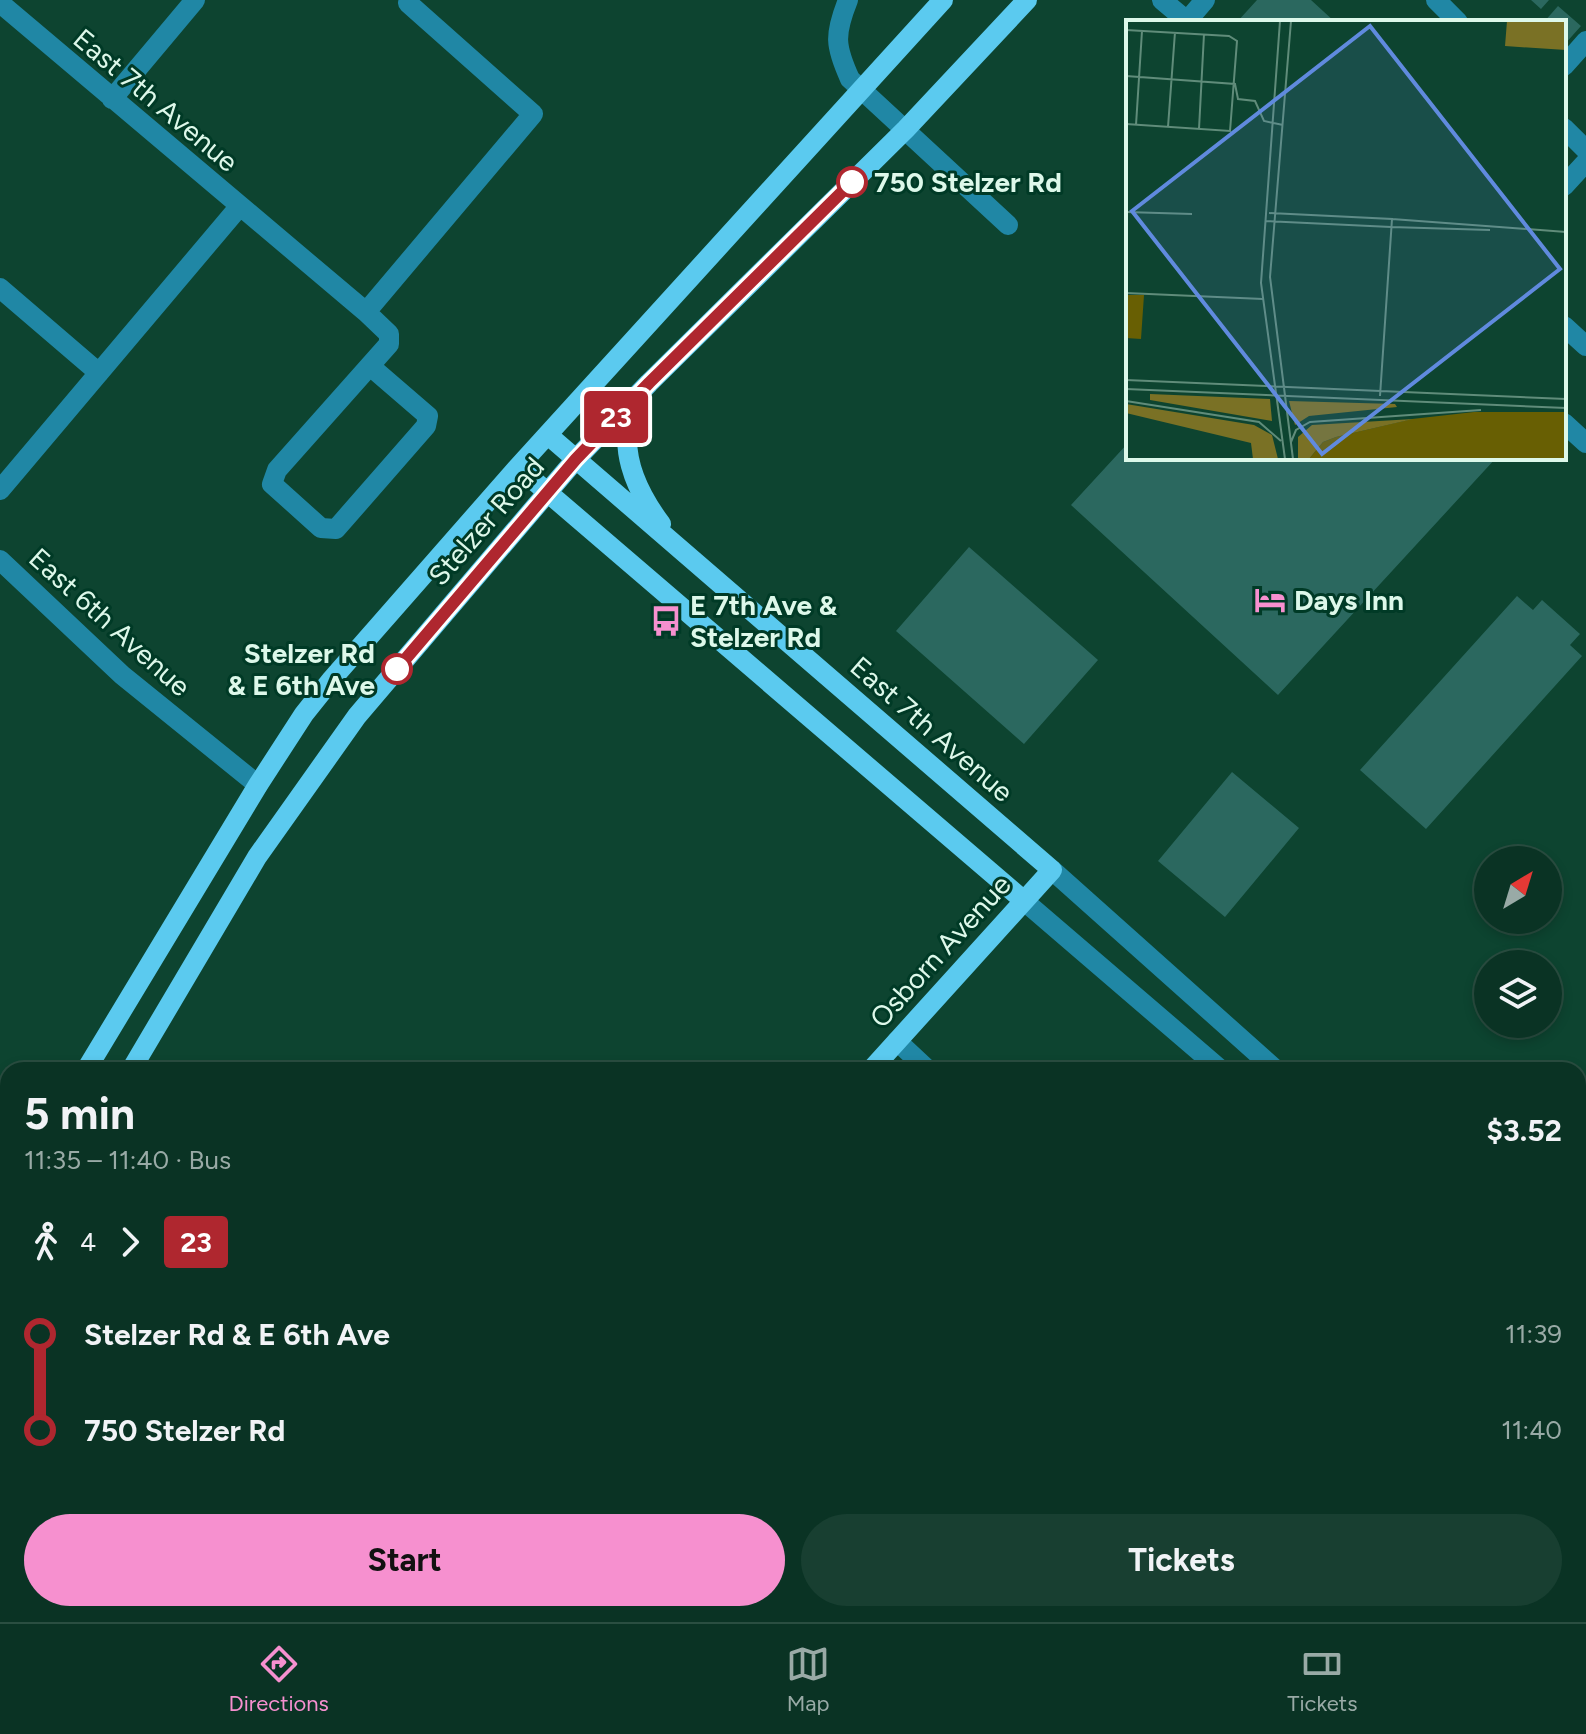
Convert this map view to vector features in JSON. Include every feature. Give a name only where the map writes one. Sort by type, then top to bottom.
[{"type":"main road","name":"Stelzer Road","points":[[91,1062],[258,785],[304,714],[332,679],[518,467],[943,0]]},
{"type":"main road","name":"Stelzer Road","points":[[136,1062],[235,891],[357,716],[576,459],[906,129],[1027,0]]},
{"type":"main road","points":[[649,383],[628,420],[625,441],[629,459],[643,496],[655,516],[710,576]]},
{"type":"main road","name":"East 7th Avenue","points":[[548,435],[1052,870]]},
{"type":"main road","points":[[518,467],[1023,900]]},
{"type":"main road","name":"Osborn Avenue","points":[[878,1062],[1052,870]]},
{"type":"street","points":[[112,99],[195,0]]},
{"type":"street","points":[[848,0],[838,25],[838,53],[850,79],[1008,225]]},
{"type":"street","points":[[1162,0],[1186,20]]},
{"type":"street","points":[[1188,20],[1205,0]]},
{"type":"street","points":[[1436,0],[1456,20]]},
{"type":"street","name":"East 7th Avenue","points":[[0,3],[389,334],[389,344],[370,366]]},
{"type":"street","points":[[366,312],[533,114],[408,3]]},
{"type":"street","points":[[1566,64],[1586,41]]},
{"type":"street","points":[[1566,130],[1586,150]]},
{"type":"street","points":[[1566,184],[1586,162]]},
{"type":"street","points":[[0,490],[239,207]]},
{"type":"street","points":[[0,288],[99,373]]},
{"type":"street","points":[[1566,328],[1586,346]]},
{"type":"street","points":[[370,366],[428,416],[426,426],[336,529],[321,528],[272,484],[277,470],[370,366]]},
{"type":"street","points":[[1566,425],[1586,443]]},
{"type":"street","name":"East 6th Avenue","points":[[0,560],[122,675],[258,785]]},
{"type":"street","name":"East 7th Avenue","points":[[1052,870],[1267,1062]]},
{"type":"street","points":[[1023,900],[1212,1062]]},
{"type":"street","points":[[897,1041],[919,1062]]},
{"type":"building","points":[[1257,0],[1311,0],[1333,20],[1239,20]]},
{"type":"building","points":[[1531,0],[1549,0],[1541,9]]},
{"type":"building","points":[[1558,6],[1581,26],[1566,43],[1566,20],[1546,20]]},
{"type":"building","name":"Days Inn","points":[[1126,445],[1126,460],[1494,460],[1278,695],[1071,505]]},
{"type":"building","points":[[969,547],[1098,660],[1024,744],[896,631]]},
{"type":"building","points":[[1517,596],[1533,610],[1542,600],[1580,634],[1570,645],[1582,656],[1426,829],[1360,770]]},
{"type":"building","points":[[1232,772],[1299,828],[1225,917],[1158,861]]},
{"type":"bus line","name":"23","points":[[397,669],[576,459],[852,182]]},
{"type":"place","name":"750 Stelzer Rd","points":[[852,182]]},
{"type":"place","name":"Days Inn","points":[[1270,600]]},
{"type":"place","name":"E 7th Ave & Stelzer Rd","points":[[666,621]]},
{"type":"place","name":"Stelzer Rd & E 6th Ave","points":[[397,669]]}]
